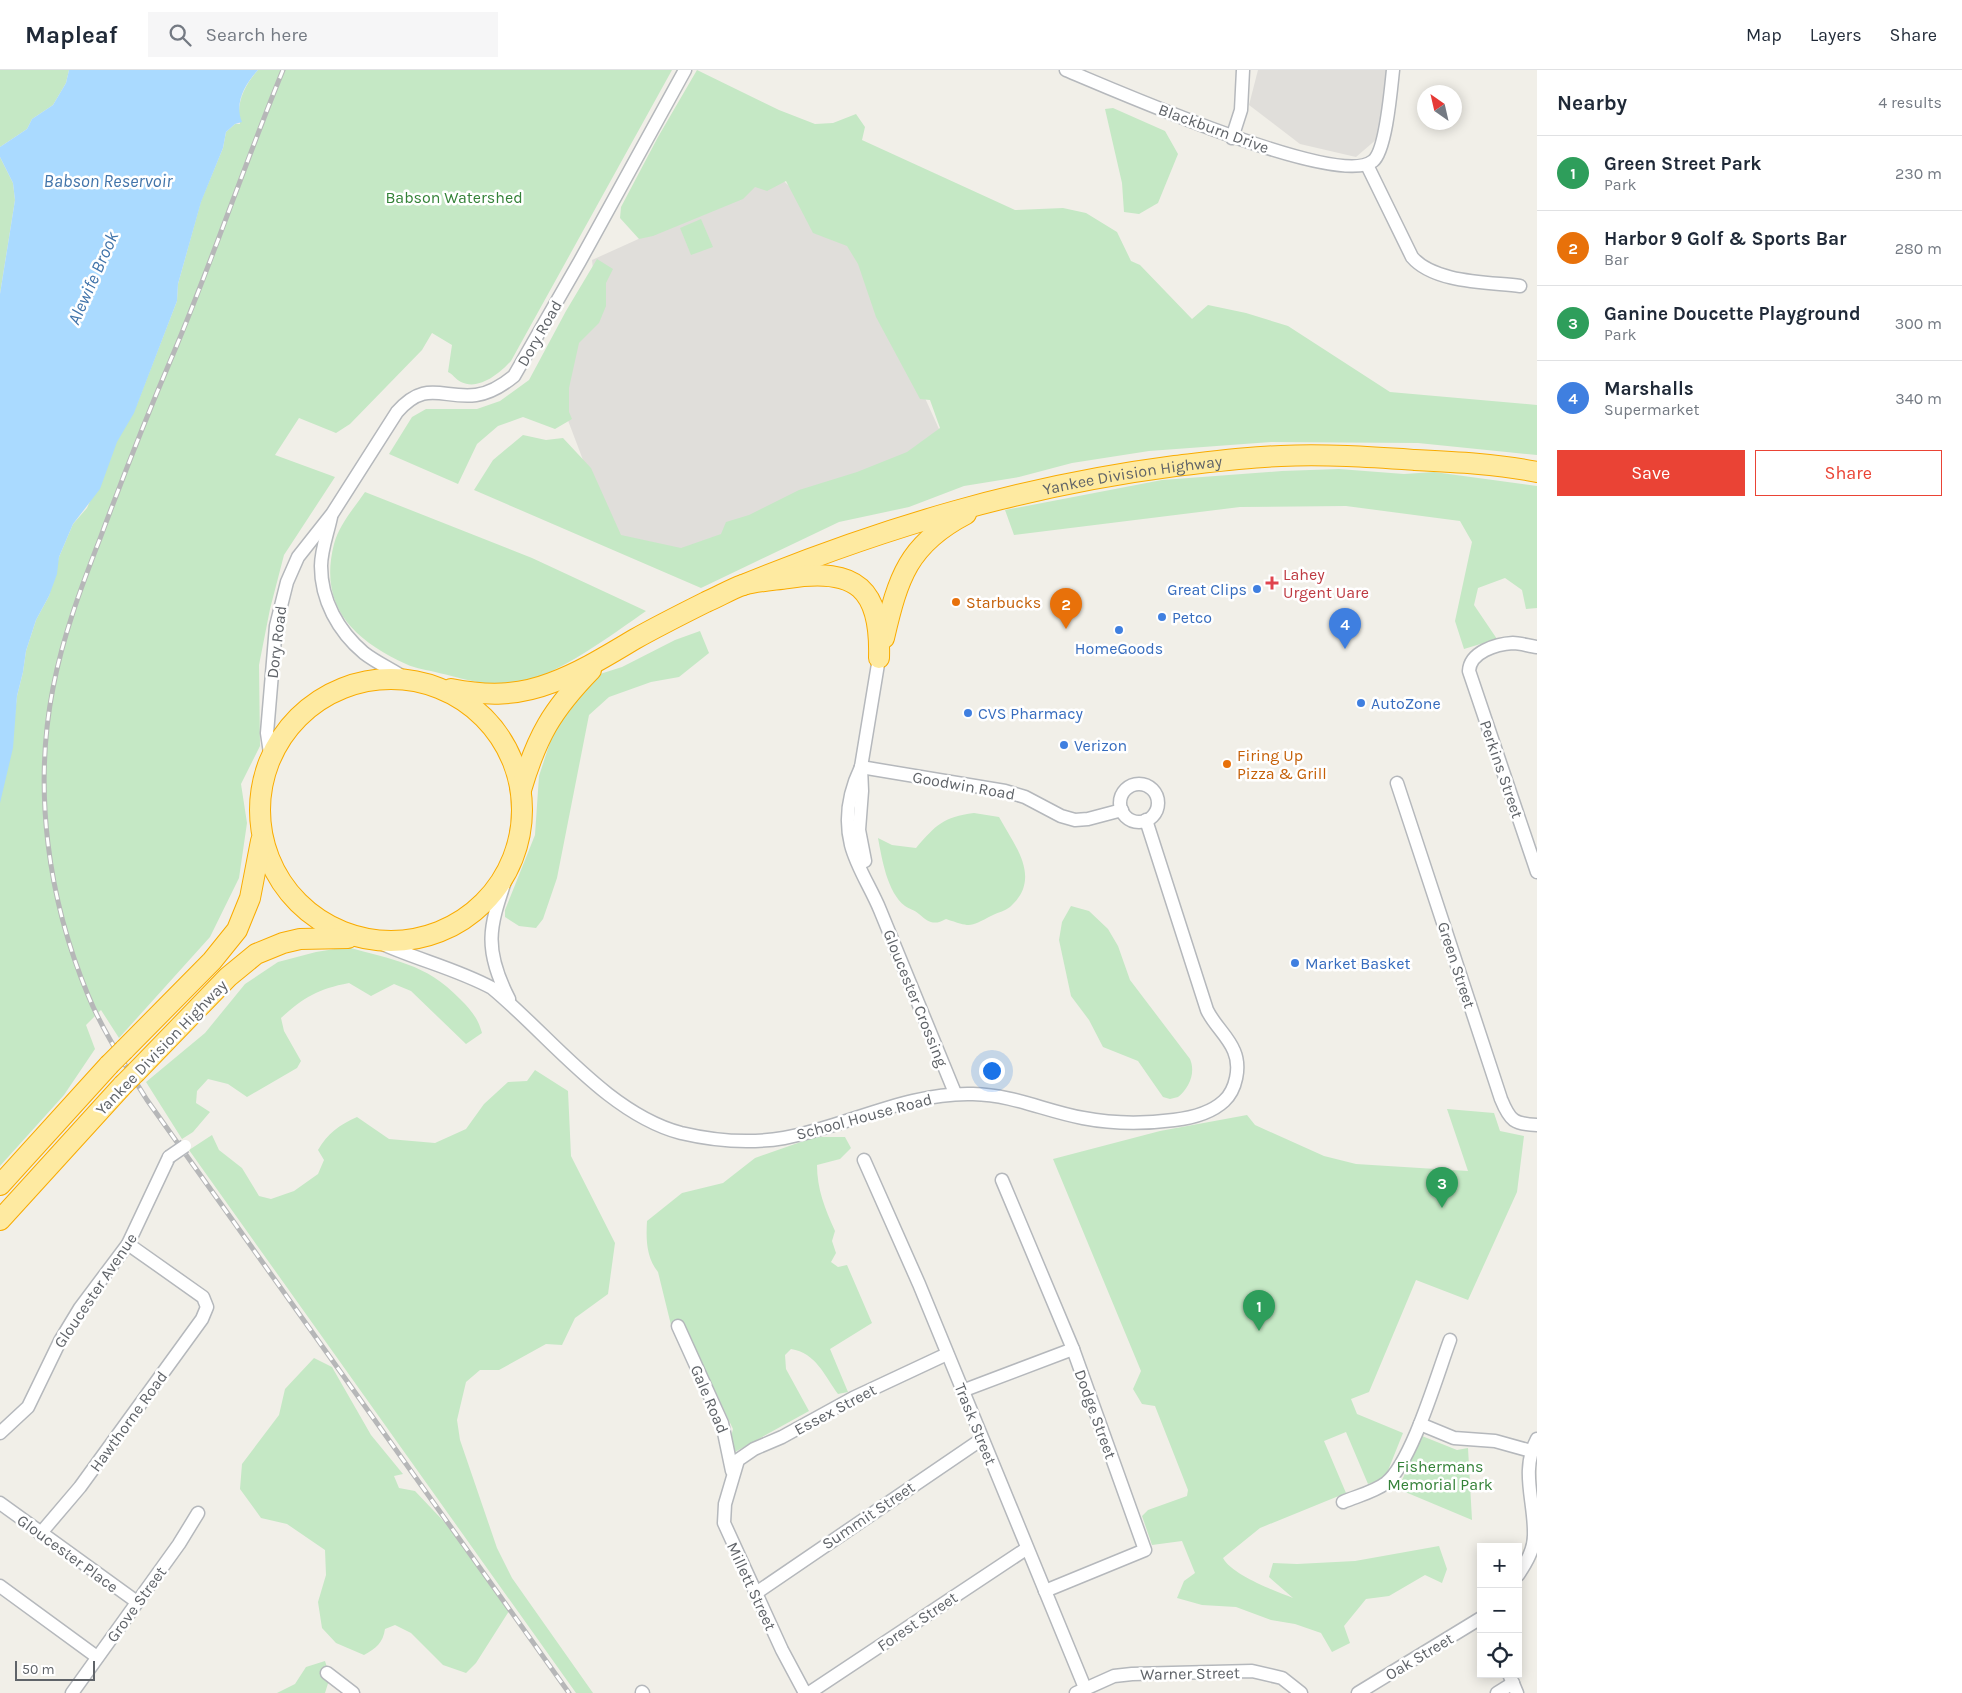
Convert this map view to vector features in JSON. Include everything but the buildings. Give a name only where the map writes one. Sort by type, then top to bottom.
[{"type":"highway","name":"Yankee Division Highway","points":[[743,585],[809,558],[916,521],[995,499],[1114,474],[1279,456],[1352,455],[1502,466],[1537,472]]},
{"type":"highway","points":[[879,658],[895,592],[907,565],[918,549],[936,532],[995,499]]},
{"type":"highway","points":[[432,685],[461,699],[485,718],[510,753],[521,790],[522,819],[518,845],[502,881],[487,899],[467,917],[452,927],[430,936],[407,941],[376,941],[356,938],[315,919],[295,902],[277,877],[262,839],[259,804],[263,777],[270,754],[291,724],[322,698],[360,682],[386,679],[406,679],[474,693],[502,695],[524,692],[552,683],[601,660],[668,621],[743,585],[816,574],[845,578],[863,589],[872,603],[878,620],[879,658]]},
{"type":"highway","points":[[521,790],[531,756],[549,719],[568,694],[601,660]]},
{"type":"highway","name":"Yankee Division Highway","points":[[0,1185],[124,1050],[212,961],[237,930],[250,898],[262,839]]},
{"type":"highway","name":"Yankee Division Highway","points":[[0,1220],[130,1078],[228,977],[256,954],[276,945],[300,939],[356,938]]},
{"type":"street","name":"Dory Road","points":[[270,754],[267,733],[279,606],[298,557],[332,514],[406,402],[427,392],[485,394],[501,386],[514,376],[580,261],[685,70]]},
{"type":"street","name":"Blackburn Drive","points":[[1066,70],[1232,138],[1300,157],[1357,168],[1367,165]]},
{"type":"street","points":[[1232,138],[1242,110],[1243,70]]},
{"type":"street","points":[[1393,70],[1381,153],[1367,165],[1412,257],[1418,264],[1458,279],[1520,286]]},
{"type":"street","name":"Dory Road","points":[[332,514],[321,564],[322,584],[332,614],[351,641],[365,653],[406,679]]},
{"type":"street","name":"Perkins Street","points":[[1537,647],[1513,643],[1503,645],[1476,655],[1469,665],[1469,671],[1537,872]]},
{"type":"street","name":"Gloucester Crossing","points":[[879,658],[861,768],[851,789],[848,825],[851,844],[860,871],[877,902],[955,1093]]},
{"type":"street","name":"Goodwin Road","points":[[861,768],[1005,791],[1024,797],[1061,816],[1075,820],[1088,819],[1122,810]]},
{"type":"street","name":"Green Street","points":[[1397,783],[1500,1099],[1510,1117],[1518,1124],[1537,1125]]},
{"type":"street","points":[[1134,784],[1147,785],[1156,794],[1158,800],[1156,812],[1146,820],[1134,821],[1129,819],[1122,810],[1121,798],[1128,787],[1134,784]]},
{"type":"street","name":"School House Road","points":[[376,941],[407,956],[475,979],[492,988],[511,1003],[619,1103],[646,1119],[679,1132],[722,1141],[739,1142],[785,1138],[923,1098],[955,1093],[990,1094],[1020,1100],[1081,1118],[1118,1124],[1188,1118],[1213,1110],[1226,1100],[1233,1089],[1236,1078],[1235,1052],[1212,1021],[1207,1010],[1146,820]]},
{"type":"street","name":"School House Road","points":[[511,863],[493,921],[490,946],[496,971],[511,1003]]},
{"type":"street","name":"Gloucester Avenue","points":[[0,1432],[28,1407],[60,1341],[75,1316],[128,1244],[168,1157],[185,1146]]},
{"type":"street","name":"Trask Street","points":[[864,1160],[1045,1591],[1081,1691]]},
{"type":"street","name":"Dodge Street","points":[[1002,1180],[1073,1349],[1145,1550],[1045,1591]]},
{"type":"street","name":"Hawthorne Road","points":[[40,1534],[92,1471],[202,1319],[207,1307],[203,1297],[128,1244]]},
{"type":"street","name":"Gale Road","points":[[678,1326],[722,1423],[731,1457],[732,1474]]},
{"type":"street","points":[[1344,1502],[1388,1482],[1409,1450],[1450,1340]]},
{"type":"street","points":[[962,1391],[1073,1349]]},
{"type":"street","name":"Essex Street","points":[[732,1474],[738,1460],[754,1449],[782,1437],[853,1398],[947,1354]]},
{"type":"street","points":[[1420,1424],[1454,1438],[1534,1445],[1527,1474],[1534,1536],[1528,1559],[1522,1569]]},
{"type":"street","name":"Summit Street","points":[[756,1593],[982,1438]]},
{"type":"street","name":"Millett Street","points":[[732,1474],[724,1523],[782,1650],[805,1693]]},
{"type":"street","name":"Gloucester Place","points":[[0,1503],[40,1534],[137,1602]]},
{"type":"street","name":"Grove Street","points":[[72,1693],[198,1513]]},
{"type":"street","name":"Forest Street","points":[[809,1693],[1026,1549]]},
{"type":"street","points":[[0,1586],[98,1657]]},
{"type":"street","name":"Oak Street","points":[[1358,1693],[1477,1620]]},
{"type":"street","name":"Warner Street","points":[[1081,1691],[1114,1676],[1252,1671],[1282,1678],[1301,1693]]},
{"type":"street","points":[[327,1673],[354,1693]]},
{"type":"street","points":[[1498,1693],[1513,1684]]},
{"type":"shaded area","points":[[1258,70],[1387,70],[1378,138],[1356,157],[1300,144],[1249,105]]},
{"type":"shaded area","points":[[778,176],[856,246],[944,440],[681,557],[613,539],[561,402],[580,337],[598,314],[592,260]]},
{"type":"green space","points":[[0,70],[69,70],[66,83],[53,105],[32,119],[27,129],[0,147]]},
{"type":"green space","name":"Babson Watershed","points":[[258,70],[672,70],[511,361],[506,366],[482,382],[468,384],[461,382],[448,372],[452,345],[432,333],[422,350],[350,424],[336,433],[299,418],[275,455],[335,477],[284,555],[270,609],[259,665],[260,746],[241,784],[247,823],[239,878],[210,937],[119,1038],[101,1010],[86,1025],[95,1049],[64,1095],[0,1166],[0,781],[13,732],[17,696],[26,651],[36,620],[49,596],[59,557],[73,524],[87,508],[133,403],[137,404],[177,301],[178,284],[201,201],[223,148],[226,132],[235,124],[240,124],[239,109],[242,95]]},
{"type":"green space","points":[[697,70],[779,110],[815,124],[833,123],[856,114],[865,127],[862,140],[1015,210],[1063,208],[1086,213],[1117,232],[1131,261],[1140,265],[1192,319],[1208,305],[1246,313],[1288,326],[1390,392],[1537,405],[1537,455],[1418,443],[1271,442],[1149,451],[1072,463],[1019,477],[964,486],[909,507],[839,522],[701,588],[474,490],[493,460],[523,435],[546,440],[563,438],[591,468],[621,535],[681,548],[721,534],[726,522],[749,515],[799,490],[857,472],[907,452],[940,428],[930,400],[920,399],[876,317],[858,264],[847,246],[813,233],[786,181],[767,191],[755,187],[743,199],[653,236],[639,239],[620,218],[621,207],[658,137]]},
{"type":"green space","points":[[1113,108],[1165,131],[1178,154],[1158,203],[1139,214],[1124,212],[1122,183],[1105,109]]},
{"type":"green space","points":[[0,157],[13,183],[15,200],[0,294]]},
{"type":"green space","points":[[701,219],[713,247],[691,255],[680,228]]},
{"type":"green space","points":[[597,259],[613,269],[606,283],[606,306],[599,323],[579,343],[569,388],[569,412],[572,419],[555,429],[523,417],[498,426],[477,444],[458,484],[389,454],[412,417],[426,409],[477,409],[500,401],[529,380],[566,311]]},
{"type":"green space","points":[[1339,469],[1404,474],[1434,472],[1537,486],[1537,608],[1526,609],[1522,590],[1505,578],[1478,588],[1474,605],[1497,639],[1464,649],[1455,621],[1472,542],[1460,521],[1346,506],[1240,507],[1014,535],[1005,510],[1162,480],[1282,471]]},
{"type":"green space","points":[[365,492],[532,558],[646,611],[567,663],[533,679],[518,683],[478,682],[410,666],[387,655],[356,632],[344,619],[336,603],[331,586],[330,566],[336,537],[347,517]]},
{"type":"green space","points":[[700,631],[709,653],[679,677],[651,682],[609,697],[589,715],[557,878],[543,919],[536,928],[519,926],[505,917],[505,910],[535,835],[539,776],[554,730],[573,701],[600,674],[622,667],[675,640]]},
{"type":"green space","points":[[974,813],[999,817],[1012,839],[1018,850],[1025,873],[1024,885],[1020,896],[1010,907],[975,924],[966,925],[946,919],[935,923],[928,921],[916,911],[905,906],[894,892],[886,875],[878,838],[892,845],[916,848],[941,823],[955,817]]},
{"type":"green space","points":[[1071,906],[1089,911],[1108,929],[1118,946],[1130,980],[1190,1059],[1192,1075],[1188,1085],[1178,1097],[1170,1099],[1163,1097],[1138,1061],[1103,1047],[1089,1020],[1071,996],[1059,940],[1062,922]]},
{"type":"green space","points":[[347,947],[408,964],[434,978],[447,987],[468,1007],[482,1033],[466,1044],[411,991],[394,984],[371,996],[349,983],[320,991],[304,999],[281,1018],[284,1031],[301,1061],[297,1068],[247,1097],[228,1084],[208,1079],[197,1091],[196,1103],[210,1112],[193,1132],[182,1139],[146,1082],[205,1033],[245,984],[278,962],[316,952]]},
{"type":"green space","points":[[535,1070],[568,1091],[571,1156],[615,1243],[608,1294],[575,1318],[562,1345],[546,1344],[499,1370],[480,1370],[466,1382],[457,1420],[460,1440],[497,1548],[512,1578],[593,1693],[576,1693],[189,1150],[212,1135],[219,1150],[242,1168],[259,1196],[271,1199],[294,1191],[318,1174],[324,1160],[318,1150],[322,1144],[339,1126],[357,1117],[389,1139],[435,1143],[466,1129],[484,1104],[508,1082],[527,1081]]},
{"type":"green space","points":[[1447,1109],[1494,1113],[1500,1131],[1524,1136],[1517,1192],[1468,1300],[1416,1280],[1369,1392],[1351,1399],[1357,1414],[1403,1433],[1385,1478],[1368,1484],[1346,1432],[1324,1441],[1346,1493],[1260,1528],[1223,1558],[1244,1576],[1293,1598],[1269,1577],[1273,1563],[1297,1564],[1355,1561],[1439,1546],[1447,1569],[1442,1583],[1425,1575],[1389,1596],[1366,1599],[1344,1626],[1350,1643],[1332,1652],[1321,1633],[1295,1624],[1271,1620],[1236,1607],[1202,1605],[1177,1598],[1184,1581],[1195,1573],[1182,1541],[1152,1545],[1142,1516],[1148,1510],[1187,1496],[1188,1490],[1155,1406],[1142,1404],[1133,1389],[1141,1371],[1053,1159],[1160,1131],[1247,1115],[1255,1125],[1324,1156],[1356,1164],[1468,1171]]},
{"type":"green space","points":[[815,1137],[845,1137],[851,1148],[840,1159],[817,1165],[817,1174],[822,1199],[835,1231],[832,1241],[836,1253],[831,1262],[838,1267],[847,1265],[872,1323],[830,1349],[848,1392],[838,1394],[824,1372],[813,1360],[800,1351],[791,1349],[785,1355],[786,1369],[809,1411],[735,1452],[730,1441],[733,1429],[682,1321],[671,1325],[658,1272],[649,1254],[647,1221],[682,1193],[723,1183],[755,1158]]},
{"type":"green space","points":[[314,1358],[332,1367],[371,1435],[403,1474],[394,1476],[399,1488],[415,1491],[468,1547],[488,1581],[511,1608],[476,1663],[466,1673],[443,1665],[411,1633],[395,1625],[385,1629],[383,1638],[378,1645],[364,1655],[336,1643],[322,1628],[318,1602],[326,1575],[325,1550],[287,1524],[261,1518],[240,1489],[242,1464],[279,1415],[285,1389]]},
{"type":"green space","name":"Fishermans Memorial Park","points":[[1422,1436],[1457,1450],[1468,1448],[1472,1520],[1398,1489]]},
{"type":"green space","points":[[325,1661],[330,1677],[325,1693],[277,1693],[295,1684],[306,1667]]},
{"type":"water","name":"Babson Reservoir","points":[[69,70],[258,70],[242,94],[239,108],[242,122],[235,124],[226,132],[223,148],[201,202],[178,284],[177,301],[134,413],[117,442],[100,489],[73,524],[59,557],[57,574],[49,596],[36,620],[26,651],[17,696],[13,748],[0,803],[0,294],[15,200],[13,183],[0,157],[0,147],[27,129],[32,119],[53,105],[66,83]]},
{"type":"railway","points":[[283,70],[202,282],[118,490],[80,592],[62,649],[53,688],[44,766],[48,844],[54,883],[74,958],[88,995],[108,1036],[147,1100],[569,1693]]},
{"type":"place","name":"Lahey Urgent Uare","points":[[1272,583]]},
{"type":"place","name":"Great Clips","points":[[1257,589]]},
{"type":"place","name":"Starbucks","points":[[956,602]]},
{"type":"place","name":"Petco","points":[[1162,617]]},
{"type":"place","name":"Harbor 9 Golf & Sports Bar","points":[[1066,629]]},
{"type":"place","name":"HomeGoods","points":[[1119,630]]},
{"type":"place","name":"Marshalls","points":[[1345,649]]},
{"type":"place","name":"AutoZone","points":[[1361,703]]},
{"type":"place","name":"CVS Pharmacy","points":[[968,713]]},
{"type":"place","name":"Verizon","points":[[1064,745]]},
{"type":"place","name":"Firing Up Pizza & Grill","points":[[1227,764]]},
{"type":"place","name":"Market Basket","points":[[1295,963]]},
{"type":"place","name":"Ganine Doucette Playground","points":[[1442,1208]]},
{"type":"place","name":"Green Street Park","points":[[1259,1331]]},
{"type":"water label","name":"Alewife Brook","points":[[93,278]]}]
